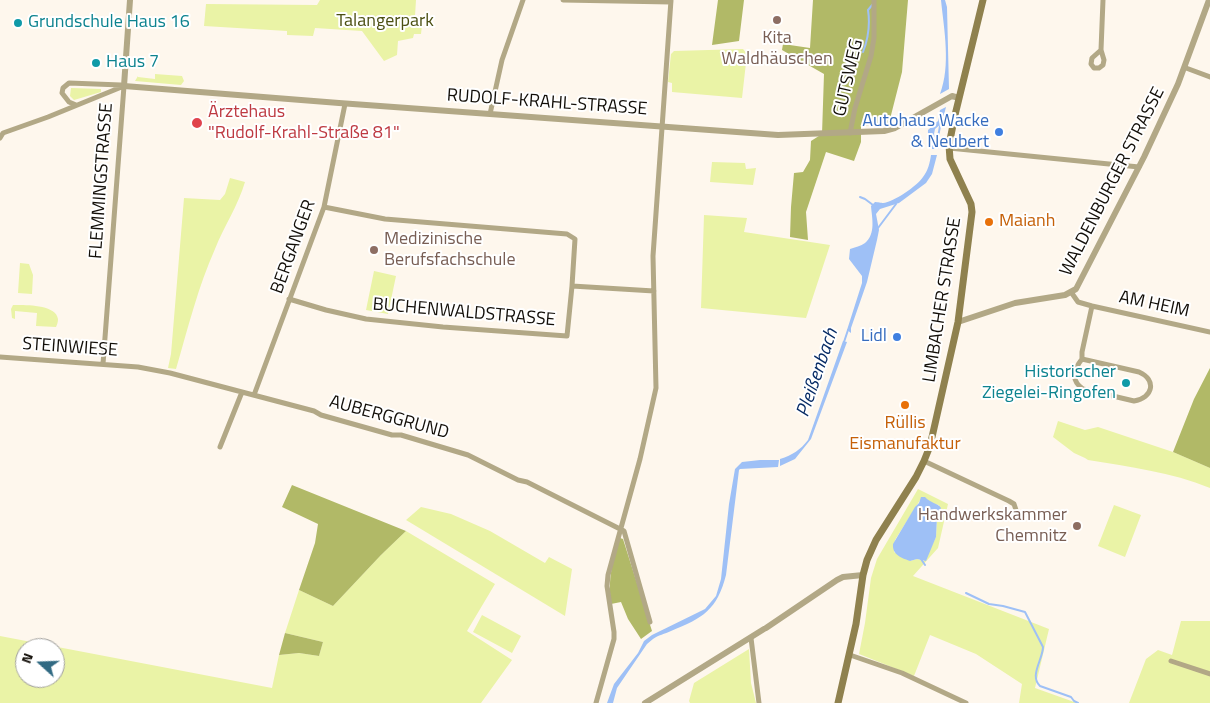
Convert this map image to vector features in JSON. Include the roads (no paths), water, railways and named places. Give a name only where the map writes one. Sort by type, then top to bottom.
[{"type":"main road","name":"LIMBACHER STRASSE","points":[[838,703],[850,655],[867,560],[876,540],[924,461],[930,446],[958,322],[972,212],[971,204],[950,159],[949,148],[983,0]]},
{"type":"street","name":"FLEMMINGSTRASSE","points":[[103,364],[130,0]]},
{"type":"street","points":[[490,114],[502,60],[523,0]]},
{"type":"street","points":[[564,0],[671,1],[653,256],[656,388],[607,582],[614,639],[596,703]]},
{"type":"street","name":"GUTSWEG","points":[[850,133],[855,108],[871,56],[874,38],[874,0]]},
{"type":"street","points":[[1100,50],[1103,0]]},
{"type":"street","name":"WALDENBURGER STRASSE","points":[[958,322],[1015,303],[1065,295],[1076,289],[1139,167],[1186,68],[1209,0]]},
{"type":"street","points":[[1186,68],[1210,77]]},
{"type":"street","points":[[76,105],[69,102],[62,93],[69,83],[124,86]]},
{"type":"street","name":"RUDOLF-KRAHL-STRASSE","points":[[124,86],[778,135],[884,131],[895,128],[952,96],[960,98]]},
{"type":"street","points":[[0,138],[3,134],[124,86]]},
{"type":"street","name":"BERGANGER","points":[[254,395],[324,207],[345,104]]},
{"type":"street","points":[[949,148],[1139,167]]},
{"type":"street","points":[[324,207],[385,219],[566,234],[575,239],[572,286],[654,291]]},
{"type":"street","name":"BUCHENWALDSTRASSE","points":[[289,300],[366,319],[567,336],[572,286]]},
{"type":"street","name":"AM HEIM","points":[[1071,292],[1078,302],[1210,332]]},
{"type":"street","name":"AM HEIM","points":[[1082,359],[1139,372],[1146,376],[1150,382],[1151,389],[1142,400],[1134,401],[1083,389],[1078,385],[1074,379],[1077,366],[1082,359],[1092,306]]},
{"type":"street","name":"STEINWIESE","points":[[0,357],[138,367]]},
{"type":"street","name":"AUBERGGRUND","points":[[138,367],[314,411],[321,415],[392,435],[401,435],[468,455],[620,528]]},
{"type":"street","points":[[220,447],[242,392]]},
{"type":"street","points":[[924,461],[1014,504],[1016,510]]},
{"type":"street","points":[[620,528],[624,531],[650,622]]},
{"type":"street","points":[[645,703],[751,638],[837,580],[843,577],[863,575]]},
{"type":"street","points":[[751,638],[759,703]]},
{"type":"street","points":[[850,655],[902,673],[966,703]]},
{"type":"street","points":[[1171,661],[1210,674]]},
{"type":"water","points":[[941,0],[945,0],[947,7],[949,89],[940,94],[946,59]]},
{"type":"water","points":[[946,107],[942,123],[935,129],[934,134],[939,144],[939,149],[932,149],[928,130],[938,121],[940,110]]},
{"type":"water","points":[[931,155],[937,155],[932,174],[926,183],[899,203],[880,209],[876,214],[879,230],[877,240],[867,282],[851,333],[847,330],[862,283],[862,276],[849,259],[850,249],[865,243],[871,235],[871,206],[875,202],[883,203],[893,200],[916,185],[926,172]]},
{"type":"water","points":[[843,341],[847,342],[811,439],[795,459],[780,466],[780,459],[796,452],[808,440]]},
{"type":"water","points":[[779,460],[778,467],[739,470],[726,575],[713,605],[692,622],[657,636],[647,644],[617,688],[613,703],[607,703],[614,684],[638,653],[644,641],[652,635],[705,609],[716,596],[721,579],[729,504],[735,469],[742,462]]},
{"type":"water","points":[[921,497],[925,497],[941,508],[937,517],[936,537],[926,561],[917,559],[910,561],[894,551],[893,544]]},
{"type":"waterway","points":[[863,52],[868,31],[868,10],[873,4]]},
{"type":"waterway","points":[[937,143],[940,126]]},
{"type":"waterway","points":[[860,197],[873,205]]},
{"type":"waterway","points":[[878,228],[896,204]]},
{"type":"waterway","name":"Pleißenbach","points":[[844,342],[848,330]]},
{"type":"waterway","points":[[921,559],[925,565]]},
{"type":"waterway","points":[[966,593],[989,604],[1025,612],[1043,647],[1036,672],[1037,682],[1040,686],[1071,697],[1078,703]]},
{"type":"place","name":"Kita Waldhäuschen","points":[[777,20]]},
{"type":"place","name":"Grundschule Haus 16","points":[[18,23]]},
{"type":"place","name":"Haus 7","points":[[96,63]]},
{"type":"place","name":"Ärztehaus \"Rudolf-Krahl-Straße 81\"","points":[[197,123]]},
{"type":"place","name":"Autohaus Wacke & Neubert","points":[[999,132]]},
{"type":"place","name":"Maianh","points":[[989,222]]},
{"type":"place","name":"Medizinische Berufsfachschule","points":[[374,250]]},
{"type":"place","name":"Lidl","points":[[897,337]]},
{"type":"place","name":"Historischer Ziegelei-Ringofen","points":[[1126,383]]},
{"type":"place","name":"Rüllis Eismanufaktur","points":[[905,405]]},
{"type":"place","name":"Handwerkskammer Chemnitz","points":[[1077,526]]},
{"type":"park label","name":"Talangerpark","points":[[385,22]]}]
